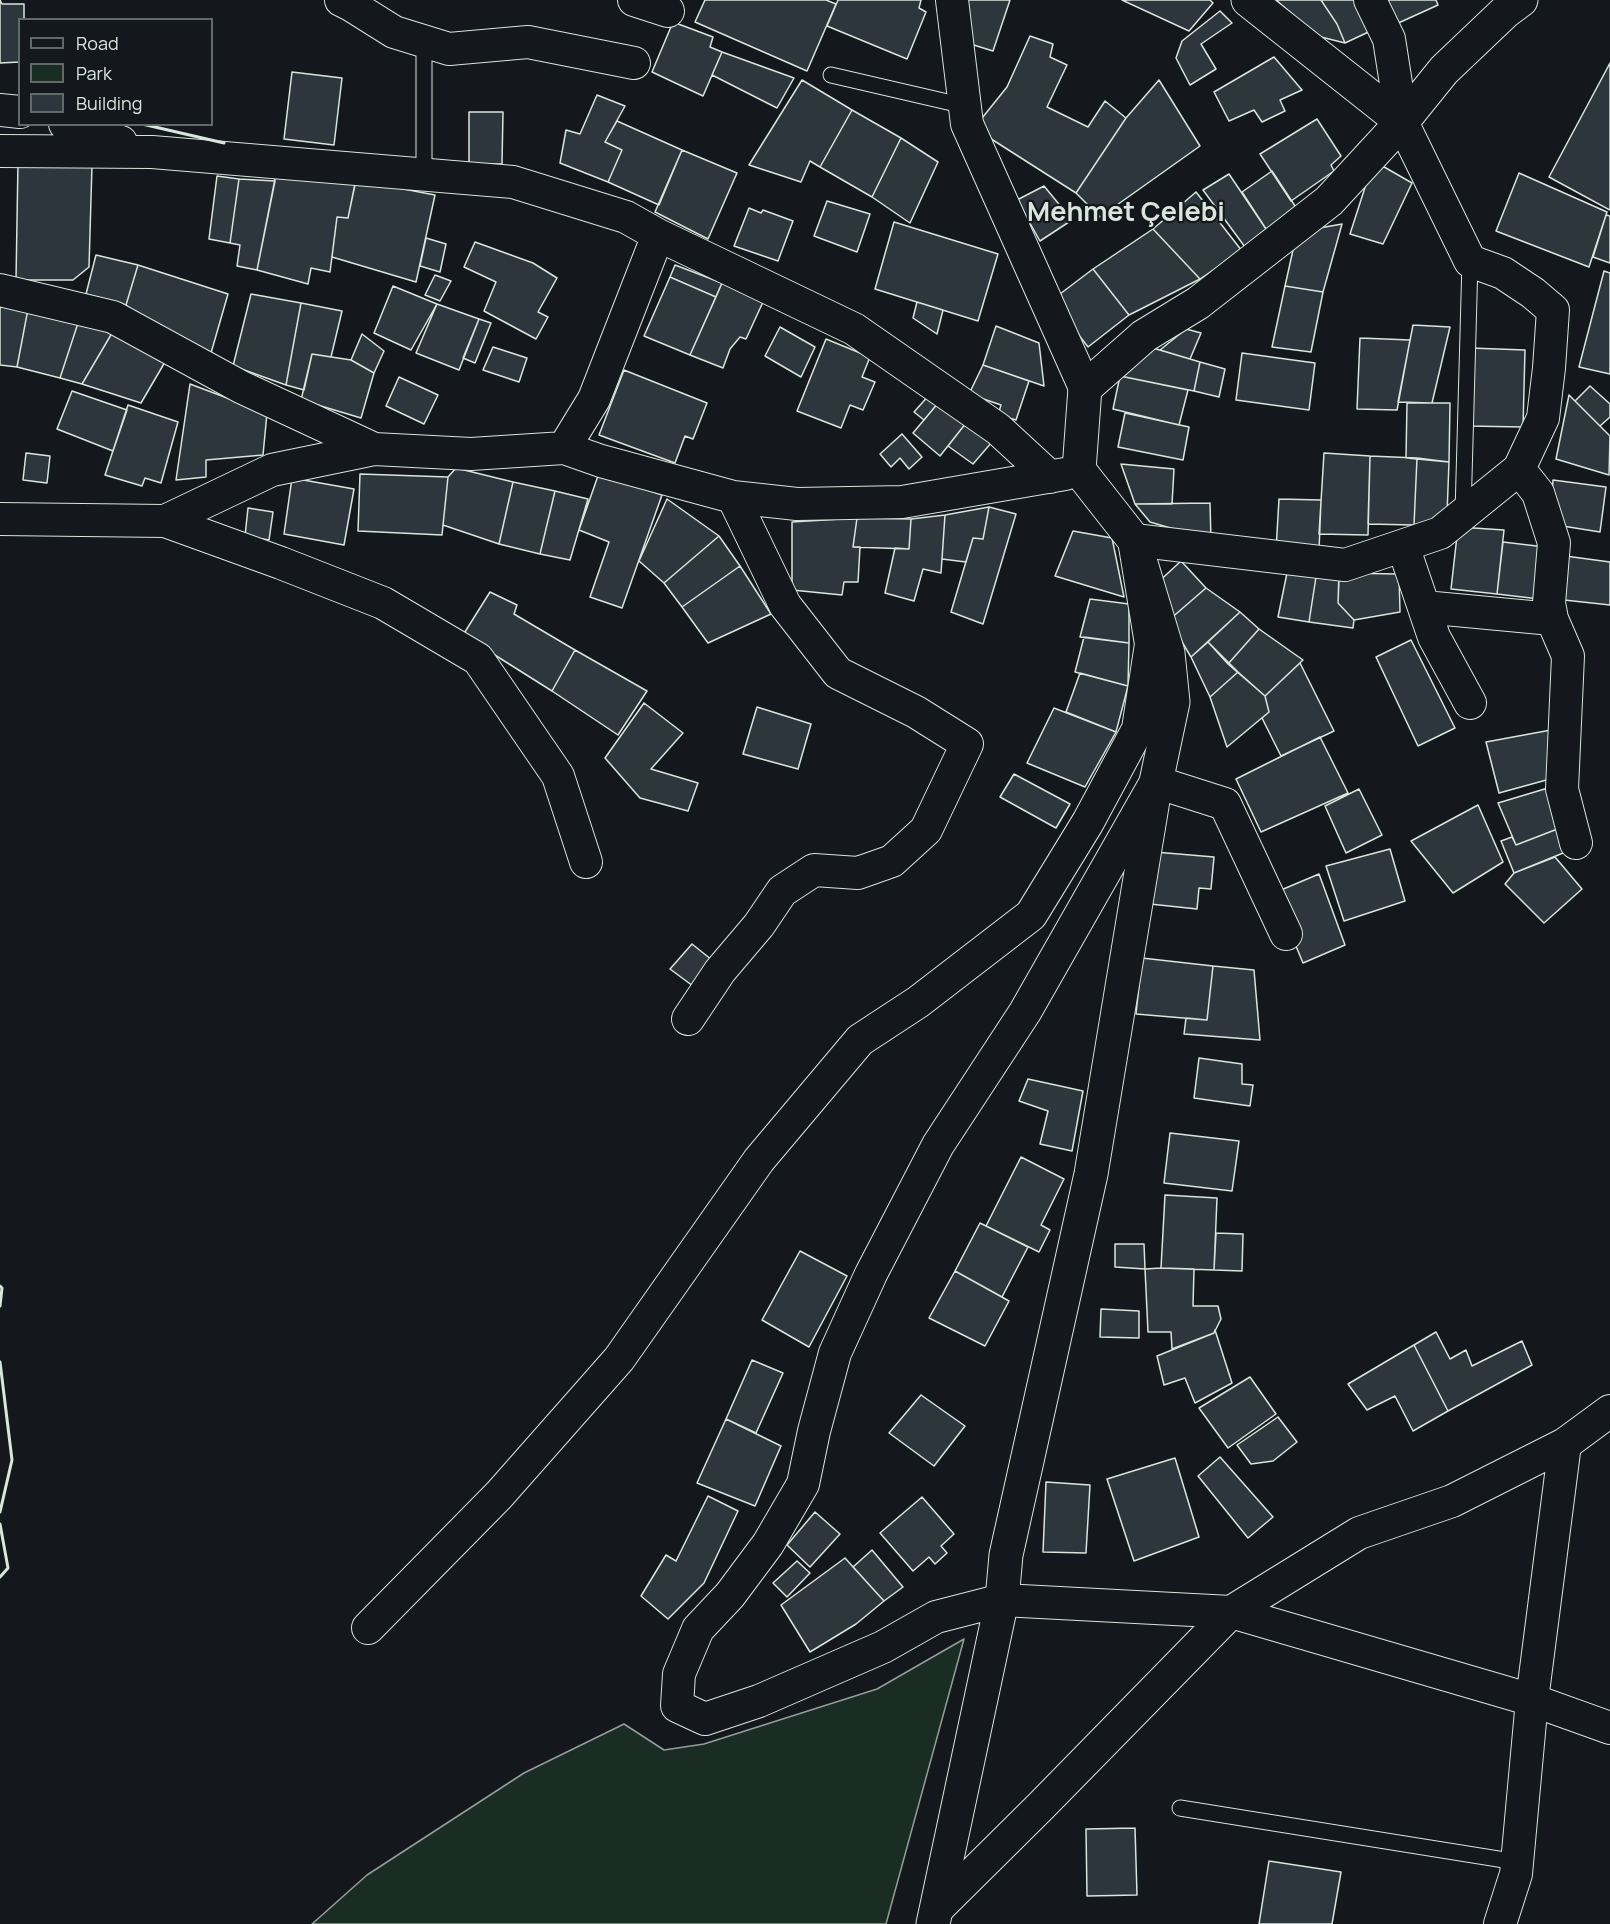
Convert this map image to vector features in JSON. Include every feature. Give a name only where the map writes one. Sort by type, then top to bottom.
[{"type":"main road","points":[[1248,0],[1402,122]]},
{"type":"main road","points":[[934,1917],[1002,1600],[1006,1555],[1091,1174],[1156,782],[1173,702],[1167,653],[1134,540],[1065,474],[1085,388],[1144,336],[1198,303],[1329,201],[1402,122],[1444,70],[1509,4]]},
{"type":"street","points":[[340,0],[394,32],[449,49],[528,42],[634,63]]},
{"type":"street","points":[[634,0],[668,11]]},
{"type":"street","points":[[952,0],[967,123],[1085,388]]},
{"type":"street","points":[[369,1628],[499,1495],[619,1359],[759,1160],[860,1040],[918,1002],[1031,915],[1088,822],[1138,729],[1152,644],[1134,540],[1345,565],[1440,533],[1519,470],[1543,418],[1553,310],[1503,273],[1470,261],[1402,122],[1389,39],[1370,0]]},
{"type":"street","points":[[0,110],[18,112]]},
{"type":"street","points":[[71,126],[152,152]]},
{"type":"street","points":[[0,151],[152,152],[513,182],[626,217],[658,235],[854,329],[1065,474]]},
{"type":"street","points":[[564,447],[594,399],[658,235]]},
{"type":"street","points":[[0,290],[113,317],[241,387],[374,449]]},
{"type":"street","points":[[165,520],[272,470],[374,449],[471,454],[564,447],[601,461],[733,497],[797,504],[902,502],[1065,474]]},
{"type":"street","points":[[1519,470],[1538,493],[1554,543],[1549,603],[1552,619],[1568,656],[1562,789],[1576,843]]},
{"type":"street","points":[[688,1019],[720,971],[759,925],[782,891],[814,870],[858,873],[892,861],[926,830],[968,744],[916,712],[838,673],[785,605],[733,497]]},
{"type":"street","points":[[0,519],[165,520],[383,603],[478,659],[558,776],[586,862]]},
{"type":"street","points":[[1403,546],[1434,637],[1470,703]]},
{"type":"street","points":[[1424,608],[1552,619]]},
{"type":"street","points":[[1286,934],[1225,804],[1156,782],[1025,1012],[938,1145],[877,1264],[835,1353],[814,1431],[803,1484],[768,1544],[730,1595],[698,1629],[679,1674],[677,1706],[705,1719],[759,1701],[883,1647],[936,1617],[1002,1600],[1231,1612],[1532,1700],[1610,1728]]},
{"type":"street","points":[[934,1917],[1231,1612],[1359,1533],[1452,1501],[1565,1444],[1610,1411]]},
{"type":"street","points":[[1500,1924],[1516,1874],[1532,1700],[1565,1444]]},
{"type":"lane","points":[[424,41],[424,175]]},
{"type":"lane","points":[[831,75],[965,106]]},
{"type":"lane","points":[[1463,515],[1470,261]]},
{"type":"lane","points":[[1180,1808],[1517,1862]]},
{"type":"green space","points":[[964,1639],[886,1924],[312,1924],[367,1875],[524,1773],[624,1724],[664,1750],[704,1744],[877,1689]]},
{"type":"building","points":[[0,0],[2,4],[24,4],[24,18],[18,18],[18,62],[0,63]]},
{"type":"building","points":[[705,0],[826,0],[836,4],[807,71],[695,22]]},
{"type":"building","points":[[838,0],[921,0],[919,8],[926,12],[907,59],[827,26]]},
{"type":"building","points":[[962,0],[1010,0],[993,51],[964,42]]},
{"type":"building","points":[[1122,0],[1210,0],[1213,3],[1189,31]]},
{"type":"building","points":[[1276,0],[1321,0],[1337,24],[1345,43],[1317,36]]},
{"type":"building","points":[[1321,0],[1360,0],[1377,28],[1345,43],[1337,24]]},
{"type":"building","points":[[1382,0],[1436,0],[1438,5],[1394,25]]},
{"type":"building","points":[[1220,11],[1232,23],[1201,44],[1216,69],[1190,85],[1176,58],[1182,41]]},
{"type":"building","points":[[673,22],[713,37],[710,47],[722,52],[703,96],[652,72]]},
{"type":"building","points":[[1030,36],[1053,44],[1050,57],[1067,65],[1047,107],[1088,127],[1105,101],[1126,118],[1076,193],[974,128],[1007,87]]},
{"type":"building","points":[[722,52],[794,78],[777,108],[712,75]]},
{"type":"building","points":[[1274,57],[1302,90],[1280,100],[1285,111],[1262,122],[1254,110],[1229,121],[1214,92]]},
{"type":"building","points":[[1610,63],[1610,210],[1549,177]]},
{"type":"building","points":[[292,72],[342,78],[334,145],[284,139]]},
{"type":"building","points":[[802,80],[852,110],[820,167],[810,161],[801,182],[749,165]]},
{"type":"building","points":[[1159,80],[1200,146],[1100,217],[1076,193],[1126,118]]},
{"type":"building","points":[[597,95],[625,106],[605,142],[622,150],[608,182],[560,163],[566,130],[580,134]]},
{"type":"building","points":[[852,110],[901,138],[872,197],[820,167]]},
{"type":"building","points":[[469,112],[503,112],[502,164],[469,164]]},
{"type":"building","points":[[1317,119],[1341,156],[1331,165],[1334,171],[1291,201],[1260,154]]},
{"type":"building","points":[[617,121],[682,150],[659,205],[608,182],[622,150],[605,142]]},
{"type":"building","points":[[901,138],[938,162],[910,223],[872,197]]},
{"type":"building","points":[[682,150],[737,173],[708,239],[655,212]]},
{"type":"building","points":[[18,162],[92,165],[89,267],[73,280],[16,280]]},
{"type":"building","points":[[1379,164],[1412,183],[1383,244],[1350,234],[1369,175]]},
{"type":"building","points":[[1272,171],[1297,209],[1268,232],[1242,192]]},
{"type":"building","points":[[1519,173],[1607,212],[1589,267],[1496,231]]},
{"type":"building","points":[[276,174],[356,179],[348,218],[337,217],[330,272],[311,268],[308,284],[257,270]]},
{"type":"building","points":[[1229,174],[1268,232],[1245,247],[1203,190]]},
{"type":"building","points":[[217,176],[239,179],[230,243],[209,239]]},
{"type":"building","points":[[239,179],[275,181],[257,270],[237,266],[240,245],[230,243]]},
{"type":"building","points":[[356,180],[435,195],[416,282],[332,257],[337,217],[348,218]]},
{"type":"building","points":[[1044,186],[1072,220],[1040,241],[1017,200]]},
{"type":"building","points":[[1196,192],[1242,251],[1200,279],[1153,229]]},
{"type":"building","points":[[827,201],[870,214],[857,252],[814,236]]},
{"type":"building","points":[[749,208],[761,213],[763,210],[793,221],[778,261],[734,246]]},
{"type":"building","points":[[1606,215],[1610,216],[1610,263],[1593,257]]},
{"type":"building","points":[[894,222],[998,254],[978,321],[875,289]]},
{"type":"building","points":[[1342,224],[1323,292],[1285,286],[1297,232]]},
{"type":"building","points":[[1153,229],[1200,279],[1129,315],[1093,269]]},
{"type":"building","points":[[426,238],[446,244],[440,272],[420,266]]},
{"type":"building","points":[[475,242],[533,263],[557,278],[538,312],[548,317],[536,339],[484,311],[496,282],[464,267]]},
{"type":"building","points":[[96,255],[138,265],[126,305],[86,294]]},
{"type":"building","points":[[138,265],[228,294],[209,360],[167,338],[126,305]]},
{"type":"building","points":[[675,265],[722,283],[716,297],[670,277]]},
{"type":"building","points":[[1093,269],[1129,315],[1088,347],[1052,300]]},
{"type":"building","points":[[1604,271],[1610,273],[1610,374],[1579,367]]},
{"type":"building","points":[[435,275],[451,281],[440,301],[425,295]]},
{"type":"building","points":[[670,277],[716,297],[690,355],[644,336]]},
{"type":"building","points":[[722,283],[763,302],[746,339],[740,337],[730,349],[723,368],[690,355]]},
{"type":"building","points":[[393,286],[437,304],[411,350],[374,333]]},
{"type":"building","points":[[1285,286],[1323,292],[1311,352],[1272,347]]},
{"type":"building","points":[[251,294],[301,303],[286,385],[233,366]]},
{"type":"building","points":[[917,302],[943,310],[937,334],[913,318]]},
{"type":"building","points":[[301,303],[342,311],[331,357],[312,354],[304,390],[286,385]]},
{"type":"building","points":[[437,304],[479,319],[459,370],[416,353]]},
{"type":"building","points":[[0,307],[28,309],[17,367],[0,365]]},
{"type":"building","points":[[28,309],[80,317],[60,378],[17,367]]},
{"type":"building","points":[[80,317],[115,328],[82,384],[60,378]]},
{"type":"building","points":[[479,319],[491,323],[475,363],[463,358]]},
{"type":"building","points":[[1413,325],[1450,327],[1432,403],[1398,402]]},
{"type":"building","points":[[996,326],[1039,343],[1044,386],[983,365]]},
{"type":"building","points":[[780,327],[815,347],[801,377],[765,356]]},
{"type":"building","points":[[115,328],[165,362],[141,403],[82,384]]},
{"type":"building","points":[[1186,329],[1201,333],[1190,359],[1160,350]]},
{"type":"building","points":[[362,334],[384,351],[374,373],[351,360]]},
{"type":"building","points":[[1360,338],[1410,340],[1397,410],[1357,409]]},
{"type":"building","points":[[826,339],[870,357],[862,377],[875,382],[863,410],[850,405],[841,428],[797,411]]},
{"type":"building","points":[[493,347],[527,358],[519,382],[483,370]]},
{"type":"building","points":[[1153,348],[1200,362],[1194,391],[1120,376]]},
{"type":"building","points":[[1470,348],[1525,350],[1523,427],[1468,426]]},
{"type":"building","points":[[1242,353],[1315,363],[1309,410],[1236,400]]},
{"type":"building","points":[[312,354],[351,360],[374,373],[361,418],[301,400]]},
{"type":"building","points":[[1200,362],[1225,369],[1219,397],[1194,391]]},
{"type":"building","points":[[983,365],[1029,381],[1016,420],[998,415],[1001,405],[969,394]]},
{"type":"building","points":[[624,370],[707,403],[693,439],[685,436],[675,463],[599,435]]},
{"type":"building","points":[[1120,376],[1188,390],[1179,425],[1113,409]]},
{"type":"building","points":[[399,377],[438,395],[424,424],[386,406]]},
{"type":"building","points":[[190,384],[267,413],[263,455],[206,460],[206,477],[176,480]]},
{"type":"building","points":[[1590,386],[1610,404],[1610,417],[1600,426],[1575,401]]},
{"type":"building","points":[[72,391],[127,410],[113,451],[57,429]]},
{"type":"building","points":[[930,394],[939,402],[924,420],[914,412]]},
{"type":"building","points":[[1569,395],[1610,436],[1609,475],[1556,459]]},
{"type":"building","points":[[939,402],[966,423],[940,456],[913,433]]},
{"type":"building","points":[[1407,403],[1450,403],[1449,462],[1406,458]]},
{"type":"building","points":[[128,405],[178,422],[161,483],[145,478],[142,486],[105,475]]},
{"type":"building","points":[[1125,413],[1189,427],[1183,460],[1118,447]]},
{"type":"building","points":[[966,423],[992,442],[973,464],[948,446]]},
{"type":"building","points":[[902,434],[922,457],[909,469],[900,458],[891,467],[880,454]]},
{"type":"building","points":[[26,453],[50,456],[47,483],[23,480]]},
{"type":"building","points":[[1324,453],[1370,456],[1368,535],[1319,534]]},
{"type":"building","points":[[1370,456],[1417,458],[1414,525],[1368,524]]},
{"type":"building","points":[[1417,458],[1449,462],[1447,514],[1437,523],[1414,525]]},
{"type":"building","points":[[1121,464],[1174,469],[1172,504],[1135,504]]},
{"type":"building","points":[[456,468],[513,482],[499,544],[443,525],[448,477]]},
{"type":"building","points":[[599,473],[662,495],[622,608],[590,597],[609,542],[579,530]]},
{"type":"building","points":[[360,474],[448,477],[442,535],[358,531]]},
{"type":"building","points":[[292,478],[354,489],[344,545],[284,534]]},
{"type":"building","points":[[1553,480],[1606,487],[1600,532],[1550,524]]},
{"type":"building","points":[[513,482],[555,491],[540,554],[499,544]]},
{"type":"building","points":[[555,491],[588,499],[570,560],[540,554]]},
{"type":"building","points":[[667,499],[719,536],[664,583],[639,561]]},
{"type":"building","points":[[1279,499],[1321,500],[1319,551],[1276,550]]},
{"type":"building","points":[[1210,503],[1211,540],[1150,522],[1135,504]]},
{"type":"building","points":[[989,507],[1016,514],[983,624],[951,612],[973,538],[983,539]]},
{"type":"building","points":[[989,507],[983,539],[973,538],[966,562],[942,559],[945,515]]},
{"type":"building","points":[[248,508],[273,512],[269,540],[245,536]]},
{"type":"building","points":[[945,515],[941,573],[923,569],[914,601],[885,593],[895,548],[909,549],[911,519]]},
{"type":"building","points":[[857,518],[911,519],[909,549],[853,547]]},
{"type":"building","points":[[857,518],[853,547],[860,547],[858,582],[844,582],[842,595],[792,590],[792,522]]},
{"type":"building","points":[[1458,527],[1504,530],[1497,594],[1451,589]]},
{"type":"building","points":[[1073,531],[1112,538],[1124,597],[1055,576]]},
{"type":"building","points":[[719,536],[740,566],[682,607],[664,583]]},
{"type":"building","points":[[1503,542],[1545,547],[1539,599],[1497,594]]},
{"type":"building","points":[[1558,555],[1610,562],[1610,605],[1555,599]]},
{"type":"building","points":[[1181,561],[1206,588],[1169,620],[1154,586]]},
{"type":"building","points":[[740,566],[771,614],[708,643],[682,607]]},
{"type":"building","points":[[1287,573],[1316,577],[1309,622],[1278,617]]},
{"type":"building","points":[[1339,573],[1399,574],[1400,612],[1354,620],[1338,603]]},
{"type":"building","points":[[1316,577],[1339,580],[1338,603],[1354,620],[1353,628],[1309,622]]},
{"type":"building","points":[[1206,588],[1240,612],[1191,657],[1169,620]]},
{"type":"building","points":[[490,592],[517,605],[514,614],[575,650],[552,691],[463,635]]},
{"type":"building","points":[[1090,599],[1129,604],[1129,643],[1080,637]]},
{"type":"building","points":[[1240,612],[1259,629],[1228,664],[1208,642]]},
{"type":"building","points":[[1259,629],[1303,660],[1265,696],[1228,664]]},
{"type":"building","points":[[1084,637],[1129,643],[1128,686],[1075,672]]},
{"type":"building","points":[[1411,640],[1455,728],[1418,746],[1376,657]]},
{"type":"building","points":[[1208,642],[1238,672],[1210,697],[1191,657]]},
{"type":"building","points":[[575,650],[647,691],[618,735],[552,691]]},
{"type":"building","points":[[1300,663],[1334,731],[1281,756],[1262,718],[1269,712],[1265,696]]},
{"type":"building","points":[[1238,672],[1265,696],[1269,712],[1227,747],[1210,697]]},
{"type":"building","points":[[1080,673],[1128,686],[1116,732],[1066,712]]},
{"type":"building","points":[[644,703],[683,733],[651,769],[698,783],[688,811],[640,798],[605,758]]},
{"type":"building","points":[[757,707],[811,724],[798,769],[743,754]]},
{"type":"building","points":[[1054,708],[1116,732],[1085,787],[1027,763]]},
{"type":"building","points":[[1551,730],[1550,779],[1499,793],[1486,742]]},
{"type":"building","points":[[1320,737],[1348,793],[1261,832],[1236,779]]},
{"type":"building","points":[[1014,774],[1070,804],[1056,828],[1000,797]]},
{"type":"building","points":[[1548,788],[1560,828],[1516,845],[1498,803]]},
{"type":"building","points":[[1359,789],[1382,835],[1346,853],[1325,806]]},
{"type":"building","points":[[1478,805],[1503,862],[1453,893],[1411,841]]},
{"type":"building","points":[[1560,828],[1568,851],[1514,873],[1501,841],[1512,837],[1516,845]]},
{"type":"building","points":[[1390,849],[1405,901],[1344,921],[1326,866]]},
{"type":"building","points":[[1155,852],[1214,857],[1211,889],[1199,888],[1197,909],[1150,904]]},
{"type":"building","points":[[1555,857],[1582,889],[1544,923],[1505,884],[1514,873]]},
{"type":"building","points":[[1319,874],[1345,945],[1303,963],[1274,893]]},
{"type":"building","points":[[692,944],[717,964],[697,989],[670,969]]},
{"type":"building","points":[[1142,958],[1213,966],[1207,1020],[1136,1014]]},
{"type":"building","points":[[1213,966],[1254,970],[1260,1040],[1184,1034],[1186,1018],[1207,1020]]},
{"type":"building","points":[[1199,1058],[1242,1064],[1242,1084],[1253,1085],[1250,1106],[1194,1098]]},
{"type":"building","points":[[1028,1079],[1083,1091],[1072,1151],[1040,1144],[1048,1111],[1019,1101]]},
{"type":"building","points":[[1170,1133],[1239,1141],[1232,1191],[1164,1183]]},
{"type":"building","points":[[1021,1157],[1064,1179],[1041,1225],[1050,1230],[1039,1252],[986,1226]]},
{"type":"building","points":[[1165,1195],[1217,1198],[1214,1270],[1161,1268]]},
{"type":"building","points":[[980,1223],[1028,1247],[1002,1297],[955,1271]]},
{"type":"building","points":[[1216,1233],[1243,1234],[1242,1271],[1214,1270]]},
{"type":"building","points":[[1115,1244],[1144,1244],[1145,1269],[1115,1267]]},
{"type":"building","points":[[800,1251],[847,1276],[809,1347],[762,1320]]},
{"type":"building","points":[[1145,1269],[1194,1269],[1193,1306],[1218,1306],[1221,1319],[1214,1333],[1172,1349],[1171,1332],[1148,1332]]},
{"type":"building","points":[[955,1271],[1009,1301],[985,1346],[929,1318]]},
{"type":"building","points":[[1101,1309],[1139,1311],[1139,1338],[1100,1337]]},
{"type":"building","points":[[1215,1330],[1232,1383],[1195,1403],[1185,1378],[1164,1385],[1157,1356],[1214,1333]]},
{"type":"building","points":[[1436,1332],[1450,1359],[1466,1350],[1472,1366],[1522,1341],[1532,1365],[1448,1411],[1414,1345]]},
{"type":"building","points":[[1414,1345],[1448,1411],[1413,1431],[1395,1396],[1367,1410],[1348,1384]]},
{"type":"building","points":[[752,1360],[783,1373],[756,1433],[726,1419]]},
{"type":"building","points":[[1250,1377],[1276,1414],[1228,1448],[1199,1408]]},
{"type":"building","points":[[921,1395],[965,1426],[934,1466],[889,1433]]},
{"type":"building","points":[[1278,1417],[1297,1442],[1273,1461],[1251,1464],[1237,1445]]},
{"type":"building","points":[[726,1419],[781,1446],[755,1506],[697,1483]]},
{"type":"building","points":[[1220,1457],[1273,1517],[1248,1538],[1198,1476]]},
{"type":"building","points":[[1175,1458],[1199,1537],[1134,1561],[1107,1479]]},
{"type":"building","points":[[1046,1482],[1090,1485],[1086,1553],[1043,1552]]},
{"type":"building","points":[[708,1496],[738,1511],[704,1583],[668,1619],[641,1596],[666,1555],[676,1561]]},
{"type":"building","points":[[922,1497],[954,1534],[941,1546],[947,1553],[935,1564],[929,1557],[913,1571],[880,1533]]},
{"type":"building","points":[[815,1512],[840,1534],[810,1567],[787,1545]]},
{"type":"building","points":[[872,1550],[903,1587],[884,1601],[853,1567]]},
{"type":"building","points":[[845,1558],[884,1601],[856,1624],[810,1652],[781,1605]]},
{"type":"building","points":[[797,1561],[810,1573],[787,1597],[773,1583]]},
{"type":"building","points":[[1135,1828],[1137,1895],[1087,1896],[1086,1829]]},
{"type":"building","points":[[1269,1861],[1341,1872],[1332,1924],[1259,1924]]},
{"type":"wall","points":[[151,126],[224,143]]},
{"type":"wall","points":[[0,1286],[2,1288],[0,1306]]},
{"type":"wall","points":[[0,1362],[12,1460],[0,1512]]},
{"type":"wall","points":[[0,1524],[8,1568],[0,1577]]},
{"type":"district","name":"Mehmet Çelebi","points":[[1126,213]]}]
